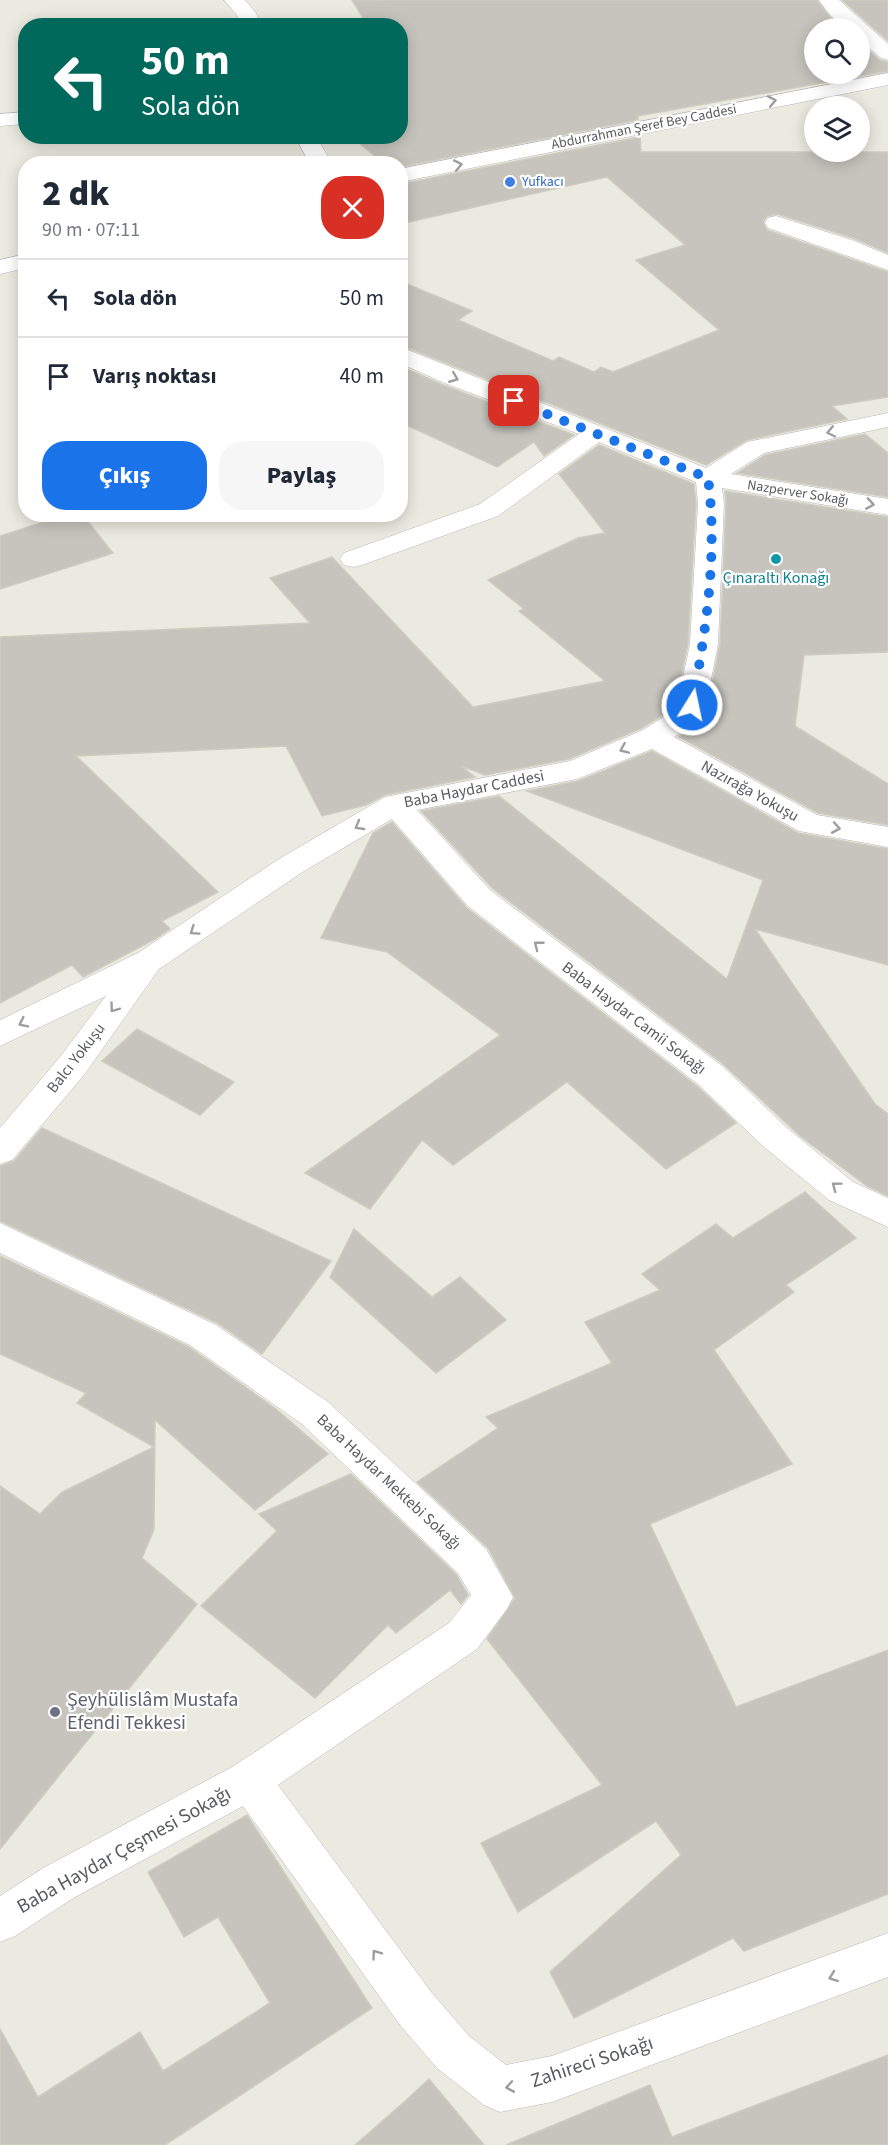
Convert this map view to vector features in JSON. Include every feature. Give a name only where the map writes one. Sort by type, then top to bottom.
[{"type":"street","points":[[234,0],[248,18]]},
{"type":"street","points":[[829,0],[846,18]]},
{"type":"street","points":[[870,38],[888,54]]},
{"type":"street","name":"Abdurrahman Şeref Bey Caddesi","points":[[408,174],[888,79]]},
{"type":"street","points":[[0,120],[18,119]]},
{"type":"street","points":[[776,223],[844,245],[888,264]]},
{"type":"street","points":[[0,267],[18,263]]},
{"type":"street","name":"Nazperver Sokağı","points":[[408,358],[451,377],[708,478],[888,507]]},
{"type":"street","points":[[708,478],[756,447],[888,420]]},
{"type":"street","points":[[353,559],[489,510],[596,433]]},
{"type":"street","name":"Baba Haydar Caddesi","points":[[0,1034],[149,962],[290,866],[395,804],[577,769],[653,738],[674,724],[692,705],[704,644],[711,504],[708,478]]},
{"type":"street","name":"Nazırağa Yokuşu","points":[[653,738],[810,824],[888,837]]},
{"type":"street","name":"Baba Haydar Camii Sokağı","points":[[395,804],[479,898],[710,1075],[775,1137],[841,1191],[888,1213]]},
{"type":"street","name":"Balcı Yokuşu","points":[[0,1151],[72,1066],[149,962]]},
{"type":"street","name":"Baba Haydar Mektebi Sokağı","points":[[0,1237],[203,1335],[315,1413],[472,1561],[493,1597],[463,1636],[249,1780]]},
{"type":"street","name":"Baba Haydar Çeşmesi Sokağı","points":[[0,1921],[60,1882],[249,1780]]},
{"type":"street","name":"Zahireci Sokağı","points":[[249,1780],[416,2009],[453,2052],[500,2088],[552,2079],[888,1956]]},
{"type":"building","points":[[352,0],[817,0],[832,18],[804,18],[804,84],[816,84],[638,116],[638,120],[408,165],[408,156],[375,156],[360,144],[408,144],[408,18],[363,18]]},
{"type":"building","points":[[842,0],[888,0],[888,41],[870,25],[870,18],[862,18]]},
{"type":"building","points":[[870,52],[880,60],[888,62],[888,71],[870,74]]},
{"type":"building","points":[[640,137],[641,152],[804,152],[804,162],[870,162],[870,152],[888,152],[888,253],[853,238],[777,214],[767,216],[763,222],[767,230],[888,272],[888,397],[832,406],[847,419],[747,440],[706,465],[408,348],[408,284],[472,311],[458,320],[553,361],[559,357],[594,372],[601,367],[613,372],[719,330],[636,260],[685,245],[607,177],[408,222],[408,182]]},
{"type":"building","points":[[408,370],[574,435],[544,456],[534,442],[497,467],[408,426]]},
{"type":"building","points":[[865,434],[888,453],[888,497],[737,473],[765,455]]},
{"type":"building","points":[[599,445],[694,484],[696,504],[688,644],[676,701],[663,715],[642,728],[569,759],[485,775],[461,766],[475,777],[385,795],[366,805],[322,816],[286,746],[76,756],[218,892],[162,921],[170,929],[155,939],[83,977],[72,965],[0,1003],[0,637],[310,623],[270,578],[332,557],[473,707],[605,681],[519,611],[524,609],[488,580],[578,538],[605,533],[559,474]]},
{"type":"building","points":[[725,491],[888,517],[888,652],[804,655],[795,726],[888,784],[888,825],[818,813],[679,737],[686,732],[708,705],[720,644]]},
{"type":"building","points":[[43,522],[88,522],[113,553],[0,589],[0,536]]},
{"type":"building","points":[[652,751],[798,833],[888,849],[888,965],[755,929],[875,1104],[888,1114],[888,1196],[867,1186],[800,1136],[723,1064],[492,888],[421,811],[499,796],[727,979],[763,880],[527,791],[578,781]]},
{"type":"building","points":[[392,822],[467,908],[697,1086],[736,1123],[666,1169],[567,1082],[453,1165],[422,1140],[370,1209],[305,1173],[500,1035],[387,952],[321,938],[373,833]]},
{"type":"building","points":[[137,1029],[234,1082],[200,1115],[102,1061]]},
{"type":"building","points":[[42,1128],[331,1261],[262,1354],[217,1323],[0,1221],[0,1166],[14,1161]]},
{"type":"building","points":[[805,1192],[856,1238],[786,1285],[794,1292],[714,1350],[792,1464],[650,1524],[736,1707],[888,1650],[888,1894],[744,1951],[733,1938],[574,2018],[550,1972],[681,1855],[656,1821],[518,1912],[481,1843],[602,1785],[487,1639],[515,1598],[488,1548],[417,1482],[498,1428],[486,1417],[612,1363],[585,1322],[660,1290],[642,1274],[716,1224],[733,1238]]},
{"type":"building","points":[[354,1229],[432,1297],[460,1277],[506,1320],[436,1373],[330,1277]]},
{"type":"building","points":[[0,1256],[189,1347],[276,1409],[328,1454],[255,1510],[155,1420],[154,1529],[142,1558],[197,1604],[0,1849],[0,1486],[40,1514],[62,1492],[154,1447],[77,1403],[86,1393],[0,1354]]},
{"type":"building","points":[[351,1474],[456,1574],[468,1595],[461,1604],[450,1590],[396,1633],[388,1625],[315,1698],[201,1606],[277,1531],[259,1514]]},
{"type":"building","points":[[247,1815],[372,2008],[165,2145],[0,2145],[0,2029],[38,2097],[140,2032],[163,2071],[270,2003],[218,1917],[184,1937],[148,1872]]},
{"type":"building","points":[[888,2055],[888,2145],[506,2145],[650,2085],[672,2137]]},
{"type":"building","points":[[429,2079],[484,2145],[355,2145],[403,2103]]},
{"type":"place","name":"Yufkacı","points":[[510,182]]},
{"type":"place","name":"Çınaraltı Konağı","points":[[776,559]]},
{"type":"place","name":"Şeyhülislâm Mustafa Efendi Tekkesi","points":[[55,1712]]},
{"type":"route","points":[[514,401],[577,424],[685,471],[708,478],[711,504],[710,555],[704,644],[692,705]]}]
